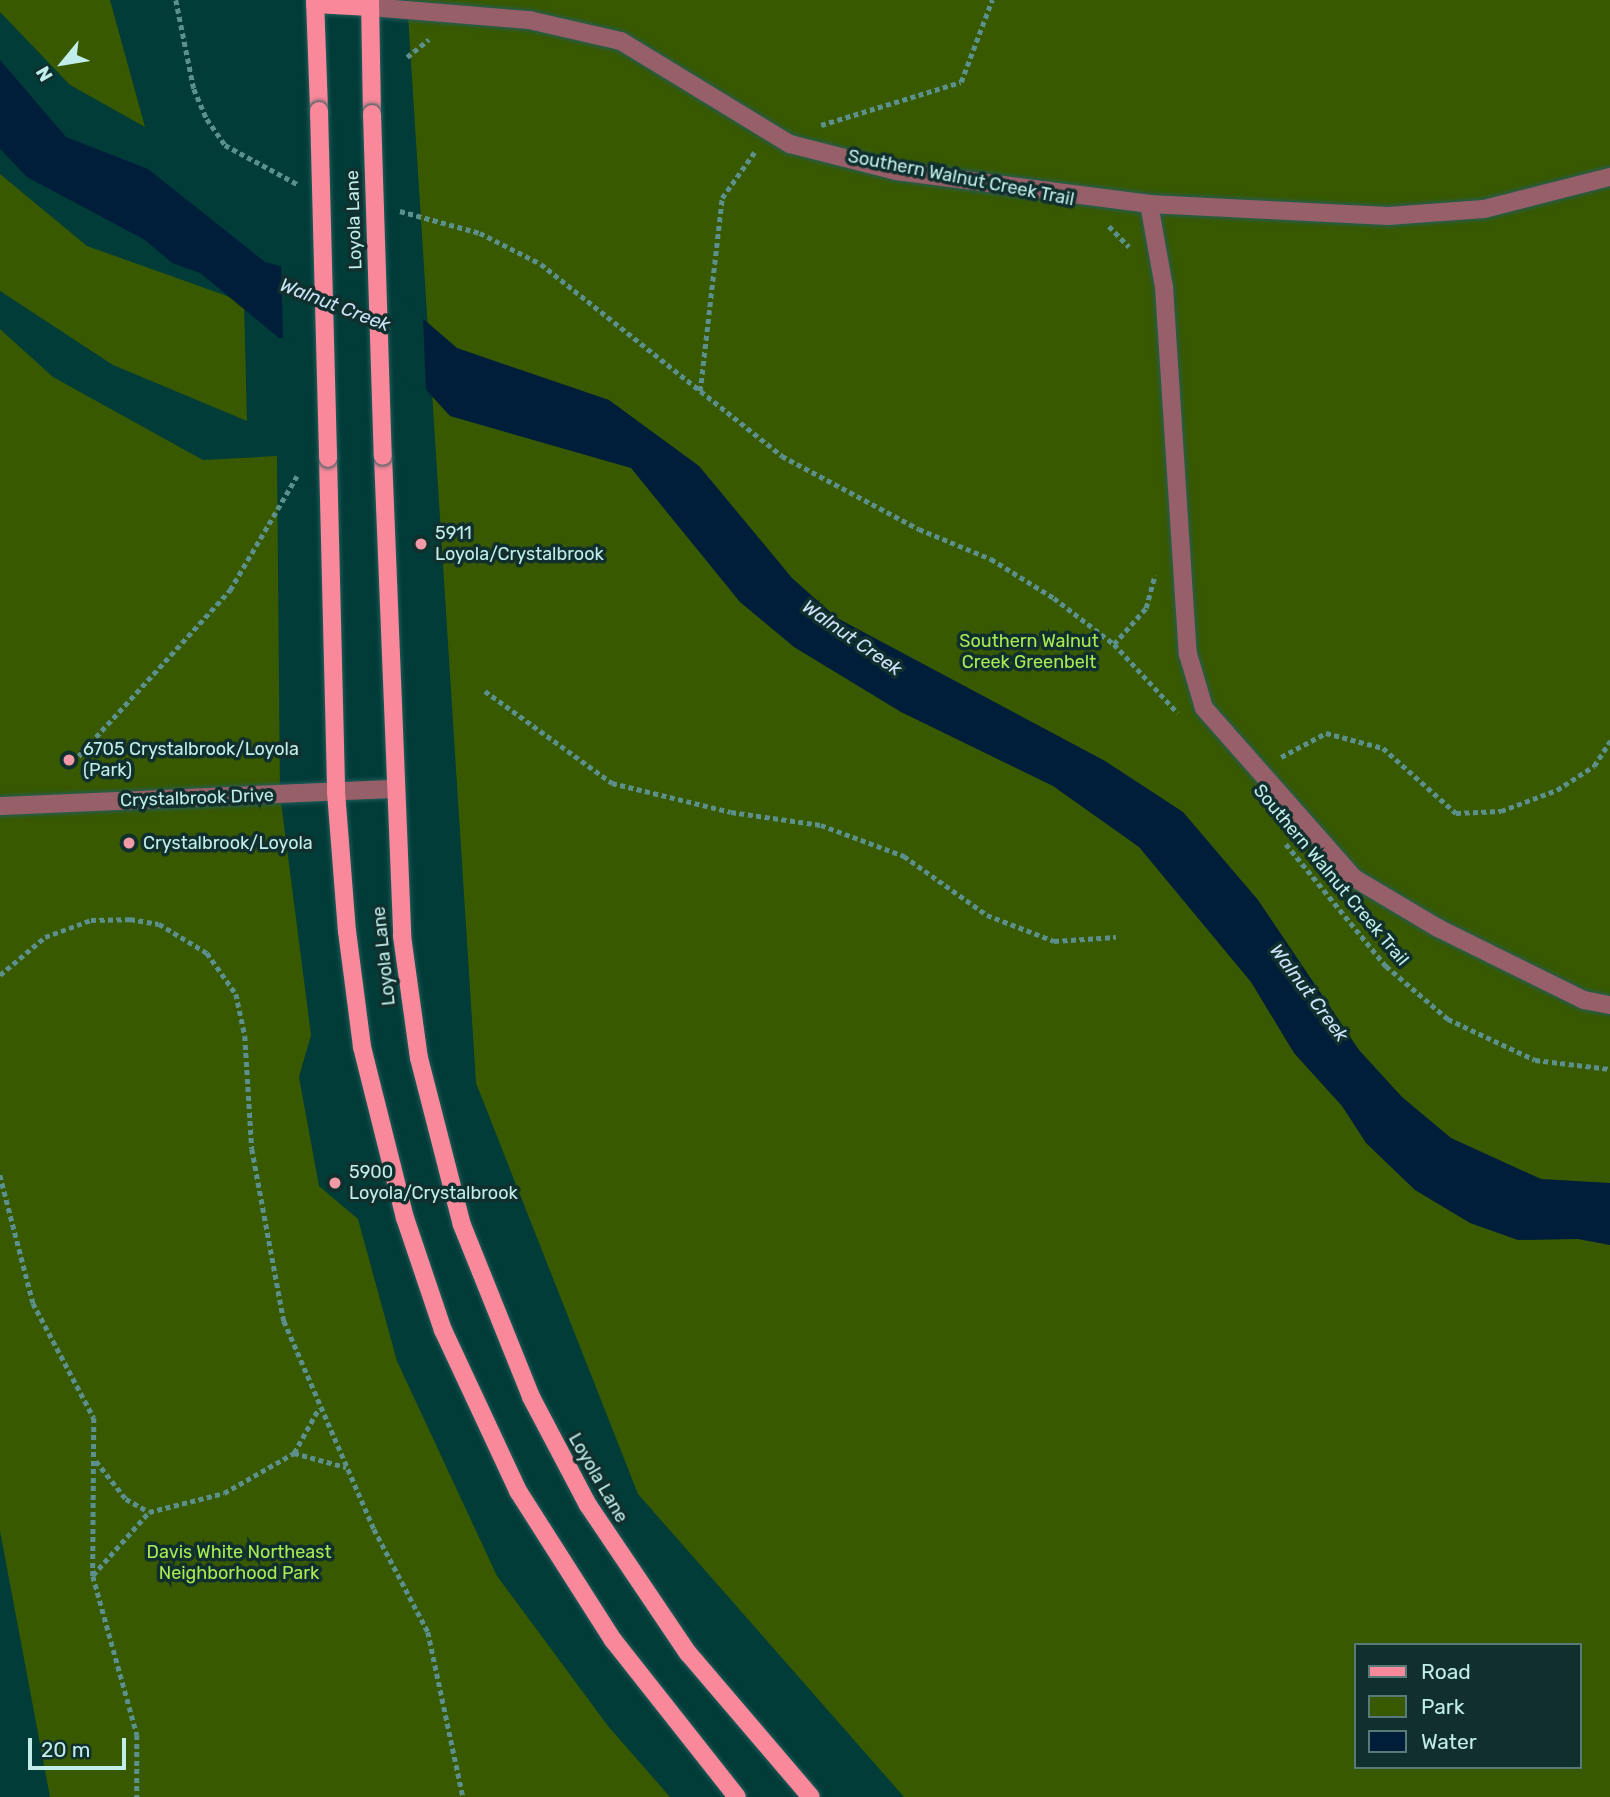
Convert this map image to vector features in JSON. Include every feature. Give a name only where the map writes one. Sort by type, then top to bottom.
[{"type":"main road","points":[[315,2],[370,4]]},
{"type":"main road","name":"Loyola Lane","points":[[315,2],[336,792],[362,1047],[401,1206],[443,1331],[492,1438],[554,1552],[648,1688],[737,1797]]},
{"type":"main road","name":"Loyola Lane","points":[[370,4],[394,789],[401,936],[419,1058],[462,1225],[505,1341],[558,1452],[625,1564],[688,1653],[811,1797]]},
{"type":"street","points":[[370,4],[529,20],[621,41],[790,144],[882,168],[1149,204],[1388,216],[1484,209],[1610,177]]},
{"type":"street","points":[[1149,204],[1164,287],[1188,653],[1204,708],[1354,878],[1438,928],[1584,1000],[1610,1005]]},
{"type":"street","name":"Crystalbrook Drive","points":[[0,806],[394,789]]},
{"type":"path","points":[[176,0],[194,89],[207,119],[225,145],[289,182]]},
{"type":"path","points":[[407,57],[438,38]]},
{"type":"path","points":[[743,143],[767,153]]},
{"type":"path","points":[[1098,217],[1121,234],[1136,258]]},
{"type":"path","points":[[428,219],[480,233],[541,264],[782,456],[919,529],[991,559],[1114,644],[1181,716]]},
{"type":"path","points":[[73,762],[230,590],[297,477]]},
{"type":"path","points":[[1114,644],[1146,608],[1156,562]]},
{"type":"path","points":[[485,691],[612,783],[731,813],[821,825],[904,856],[986,915],[1054,941],[1116,937]]},
{"type":"path","points":[[1254,765],[1301,750],[1326,733],[1383,748],[1456,813],[1501,811],[1557,790],[1594,766],[1610,741]]},
{"type":"path","name":"Southern Walnut Creek Trail","points":[[1280,837],[1387,966],[1448,1019],[1535,1060],[1610,1069]]},
{"type":"path","points":[[0,975],[45,937],[90,920],[130,919],[182,936],[226,976],[242,1012],[251,1149],[275,1282],[319,1408],[428,1632],[463,1797]]},
{"type":"path","points":[[0,1175],[33,1303],[94,1418],[96,1461],[93,1576],[137,1735],[137,1797]]},
{"type":"path","points":[[93,1576],[149,1512],[224,1493],[294,1453],[319,1408]]},
{"type":"path","points":[[294,1453],[346,1467]]},
{"type":"path","points":[[96,1461],[126,1499],[149,1512]]},
{"type":"green space","points":[[0,0],[110,0],[145,127],[70,85],[0,12]]},
{"type":"green space","name":"Southern Walnut Creek Greenbelt","points":[[407,0],[1610,0],[1610,1797],[904,1797],[638,1494],[476,1083]]},
{"type":"green space","points":[[0,174],[87,246],[244,302],[247,421],[113,365],[0,291]]},
{"type":"green space","name":"Davis White Northeast Neighborhood Park","points":[[0,329],[53,377],[203,460],[277,456],[280,794],[311,1035],[299,1077],[319,1186],[358,1219],[397,1361],[497,1576],[608,1726],[670,1797],[50,1797],[0,1531]]},
{"type":"water","name":"Walnut Creek","points":[[0,60],[66,137],[148,169],[265,262],[399,298],[457,348],[609,400],[699,466],[792,578],[837,618],[1105,761],[1183,812],[1258,900],[1359,1050],[1402,1097],[1451,1138],[1541,1179],[1610,1183],[1610,1245],[1578,1239],[1518,1240],[1470,1223],[1415,1190],[1366,1143],[1342,1106],[1294,1053],[1251,982],[1139,847],[1053,786],[901,712],[794,647],[740,602],[631,468],[450,416],[409,371],[365,342],[279,338],[200,273],[172,263],[145,240],[27,177],[0,149]]},
{"type":"pier","points":[[281,263],[400,295],[423,314],[426,394],[364,346],[283,342]]},
{"type":"place","name":"5911 Loyola/Crystalbrook","points":[[421,544]]},
{"type":"place","name":"6705 Crystalbrook/Loyola (Park)","points":[[69,760]]},
{"type":"place","name":"Crystalbrook/Loyola","points":[[129,843]]},
{"type":"place","name":"5900 Loyola/Crystalbrook","points":[[335,1183]]}]
